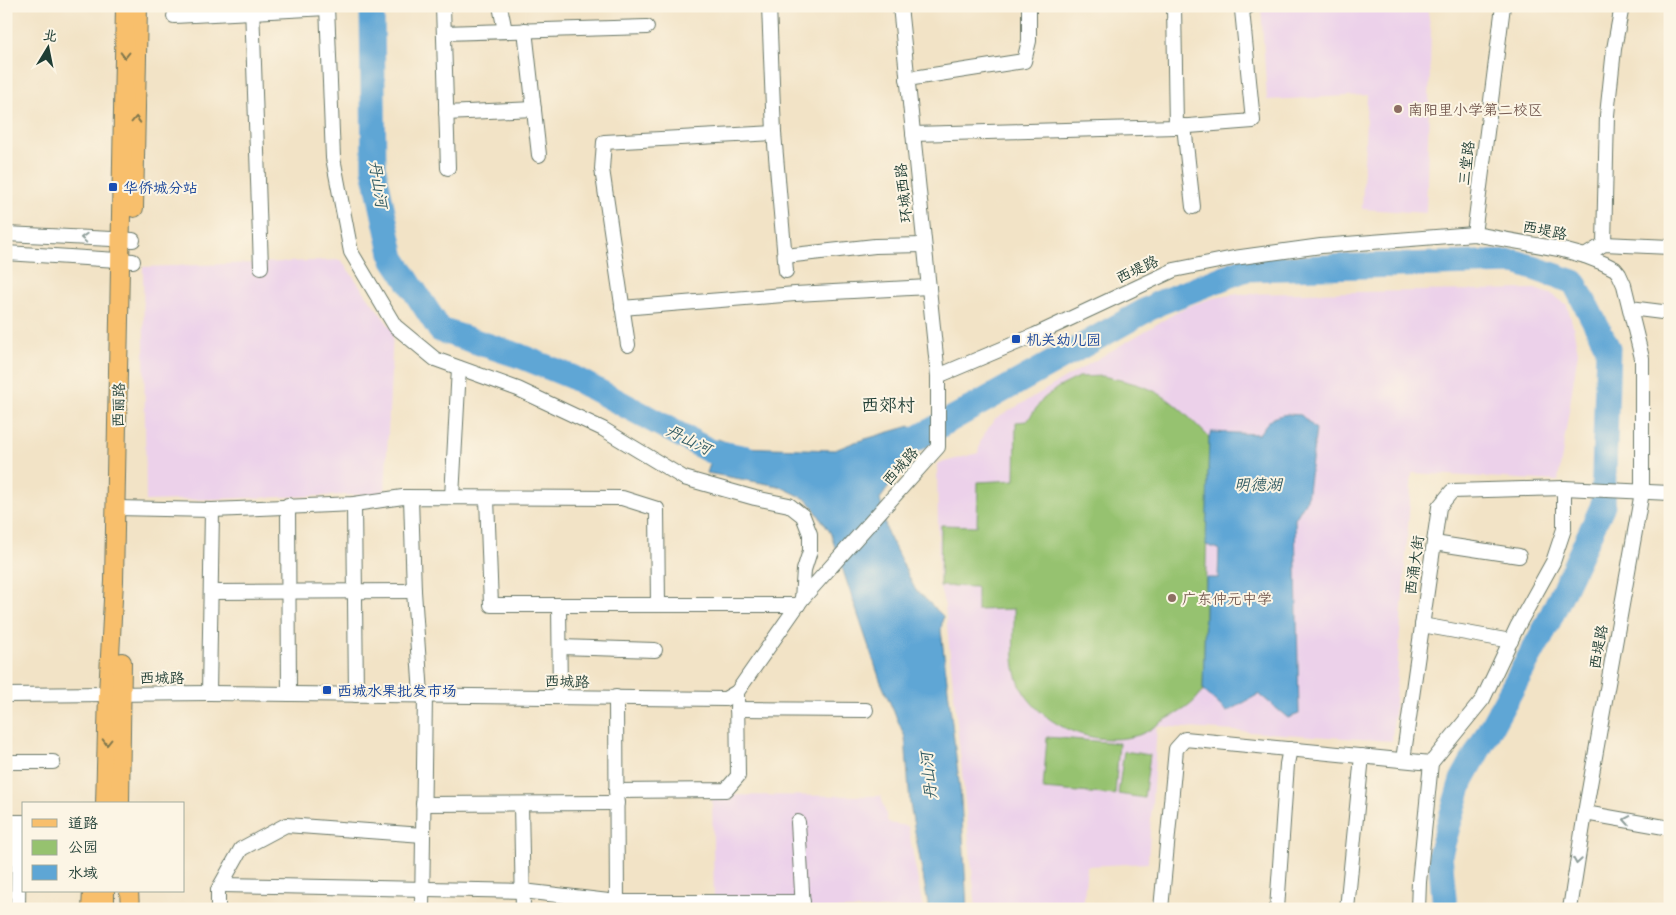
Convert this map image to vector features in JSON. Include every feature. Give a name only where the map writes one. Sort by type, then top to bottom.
[{"type":"main road","name":"西丽路","points":[[106,802],[114,693],[127,260],[125,6]]},
{"type":"main road","name":"西丽路","points":[[127,240],[138,6]]},
{"type":"main road","name":"西丽路","points":[[114,693],[120,802]]},
{"type":"main road","points":[[91,909],[92,892]]},
{"type":"main road","points":[[105,892],[105,909]]},
{"type":"main road","points":[[120,892],[121,909]]},
{"type":"main road","points":[[129,892],[130,909]]},
{"type":"street","points":[[443,6],[448,168]]},
{"type":"street","points":[[500,6],[506,31]]},
{"type":"street","points":[[769,6],[774,133],[786,271]]},
{"type":"street","name":"环城西路","points":[[900,6],[938,376]]},
{"type":"street","points":[[907,79],[1024,61],[1029,40],[1029,6]]},
{"type":"street","points":[[1174,6],[1180,127],[1193,207]]},
{"type":"street","points":[[913,134],[1180,127],[1252,121],[1242,10],[1249,6]]},
{"type":"street","name":"三堂路","points":[[1474,234],[1503,6]]},
{"type":"street","points":[[1604,244],[1607,115],[1614,49],[1622,6]]},
{"type":"street","points":[[174,16],[252,9],[327,7],[334,158],[351,252],[395,326],[435,359],[518,389],[602,429],[684,478],[755,498],[789,505],[803,516],[810,534],[810,551],[804,570],[800,602],[658,605],[491,605],[487,498]]},
{"type":"street","points":[[252,9],[261,267]]},
{"type":"street","points":[[444,33],[647,27]]},
{"type":"street","points":[[525,30],[539,155]]},
{"type":"street","points":[[446,113],[534,110]]},
{"type":"street","points":[[628,345],[602,169],[604,142],[774,133]]},
{"type":"street","points":[[6,234],[127,240]]},
{"type":"street","name":"西堤路","points":[[938,376],[1035,335],[1174,270],[1234,258],[1321,246],[1474,234],[1558,249],[1585,256],[1604,263],[1617,272],[1621,277],[1642,358],[1642,492],[1585,813],[1570,909]]},
{"type":"street","points":[[1585,256],[1604,244],[1670,247]]},
{"type":"street","points":[[785,256],[875,246],[924,245]]},
{"type":"street","points":[[6,253],[127,260]]},
{"type":"street","points":[[622,308],[795,294],[929,287]]},
{"type":"street","points":[[1630,308],[1670,313]]},
{"type":"street","points":[[452,497],[459,368]]},
{"type":"street","name":"西城路","points":[[6,694],[209,693],[725,699],[737,692],[800,602],[938,447],[938,376]]},
{"type":"street","points":[[1418,909],[1431,763],[1483,699],[1510,641],[1556,554],[1564,529],[1564,488]]},
{"type":"street","name":"西涌大街","points":[[1403,760],[1438,506],[1452,491],[1564,488],[1670,494]]},
{"type":"street","points":[[121,508],[212,510],[288,505],[354,504],[411,498],[452,497],[622,498],[657,509],[658,605]]},
{"type":"street","points":[[411,498],[414,592],[423,695],[422,909]]},
{"type":"street","points":[[354,504],[356,695]]},
{"type":"street","points":[[288,505],[289,694]]},
{"type":"street","points":[[209,693],[212,510]]},
{"type":"street","points":[[1434,543],[1518,556]]},
{"type":"street","points":[[211,592],[414,592]]},
{"type":"street","points":[[560,605],[560,697]]},
{"type":"street","points":[[1422,625],[1510,641]]},
{"type":"street","points":[[560,647],[655,650]]},
{"type":"street","points":[[423,804],[522,804],[726,790],[738,776],[737,692]]},
{"type":"street","points":[[616,698],[617,905]]},
{"type":"street","points":[[737,709],[866,710]]},
{"type":"street","points":[[1161,909],[1176,748],[1185,739],[1431,763]]},
{"type":"street","points":[[1277,909],[1287,764],[1290,749]]},
{"type":"street","points":[[1347,909],[1362,756]]},
{"type":"street","points":[[6,762],[53,762]]},
{"type":"street","points":[[522,804],[523,909]]},
{"type":"street","points":[[1585,813],[1670,828]]},
{"type":"street","points":[[16,822],[18,909]]},
{"type":"street","points":[[221,884],[522,891],[617,905],[803,905],[798,822]]},
{"type":"street","points":[[218,909],[218,890],[241,849],[286,825],[423,835]]},
{"type":"shaded area","name":"南阳里小学第二校区","points":[[1261,6],[1427,6],[1431,31],[1426,213],[1362,209],[1367,95],[1267,100]]},
{"type":"shaded area","points":[[341,260],[393,331],[385,494],[146,501],[143,267]]},
{"type":"shaded area","name":"广东仲元中学","points":[[1535,289],[1553,295],[1567,305],[1578,352],[1558,481],[1412,473],[1392,741],[1157,726],[1148,863],[1087,866],[1083,909],[976,909],[945,606],[939,586],[937,464],[978,453],[981,439],[994,420],[1184,308],[1209,299],[1237,294]]},
{"type":"shaded area","points":[[712,795],[881,796],[888,823],[908,826],[923,909],[796,909],[714,900]]},
{"type":"green space","points":[[1103,376],[1140,385],[1160,394],[1182,411],[1209,437],[1203,690],[1187,708],[1139,735],[1119,739],[1103,739],[1072,731],[1057,724],[1032,704],[1023,691],[1016,672],[1014,661],[1014,609],[977,610],[977,587],[940,586],[941,525],[977,526],[978,482],[1015,480],[1016,422],[1027,421],[1043,399],[1057,388],[1079,377]]},
{"type":"green space","points":[[1047,737],[1119,743],[1115,795],[1043,789]]},
{"type":"green space","points":[[1124,751],[1150,755],[1144,798],[1118,794]]},
{"type":"water","name":"明德湖","points":[[1288,414],[1301,415],[1316,429],[1307,499],[1295,519],[1299,714],[1288,718],[1259,694],[1227,712],[1203,690],[1206,578],[1218,578],[1219,549],[1206,545],[1209,437],[1211,432],[1259,434],[1270,420],[1277,416]]},
{"type":"water","points":[[910,426],[925,446],[910,457],[880,499],[887,532],[915,589],[943,616],[941,630],[961,799],[967,909],[929,909],[910,804],[905,737],[880,680],[830,532],[808,500],[779,486],[707,473],[718,439],[739,447],[835,450],[855,442]]},
{"type":"waterway","name":"丹山河","points":[[372,6],[374,169],[393,258],[440,330],[520,356],[572,377],[710,451],[747,458]]},
{"type":"waterway","points":[[889,454],[1159,303],[1246,269],[1516,262],[1574,282],[1608,348],[1603,505],[1547,625],[1462,780],[1440,854],[1445,909]]},
{"type":"place","name":"南阳里小学第二校区","points":[[1398,109]]},
{"type":"place","name":"华侨城分站","points":[[113,187]]},
{"type":"place","name":"机关幼儿园","points":[[1016,339]]},
{"type":"place","name":"广东仲元中学","points":[[1172,598]]},
{"type":"place","name":"西城水果批发市场","points":[[327,690]]},
{"type":"district","name":"西郊村","points":[[888,404]]}]
